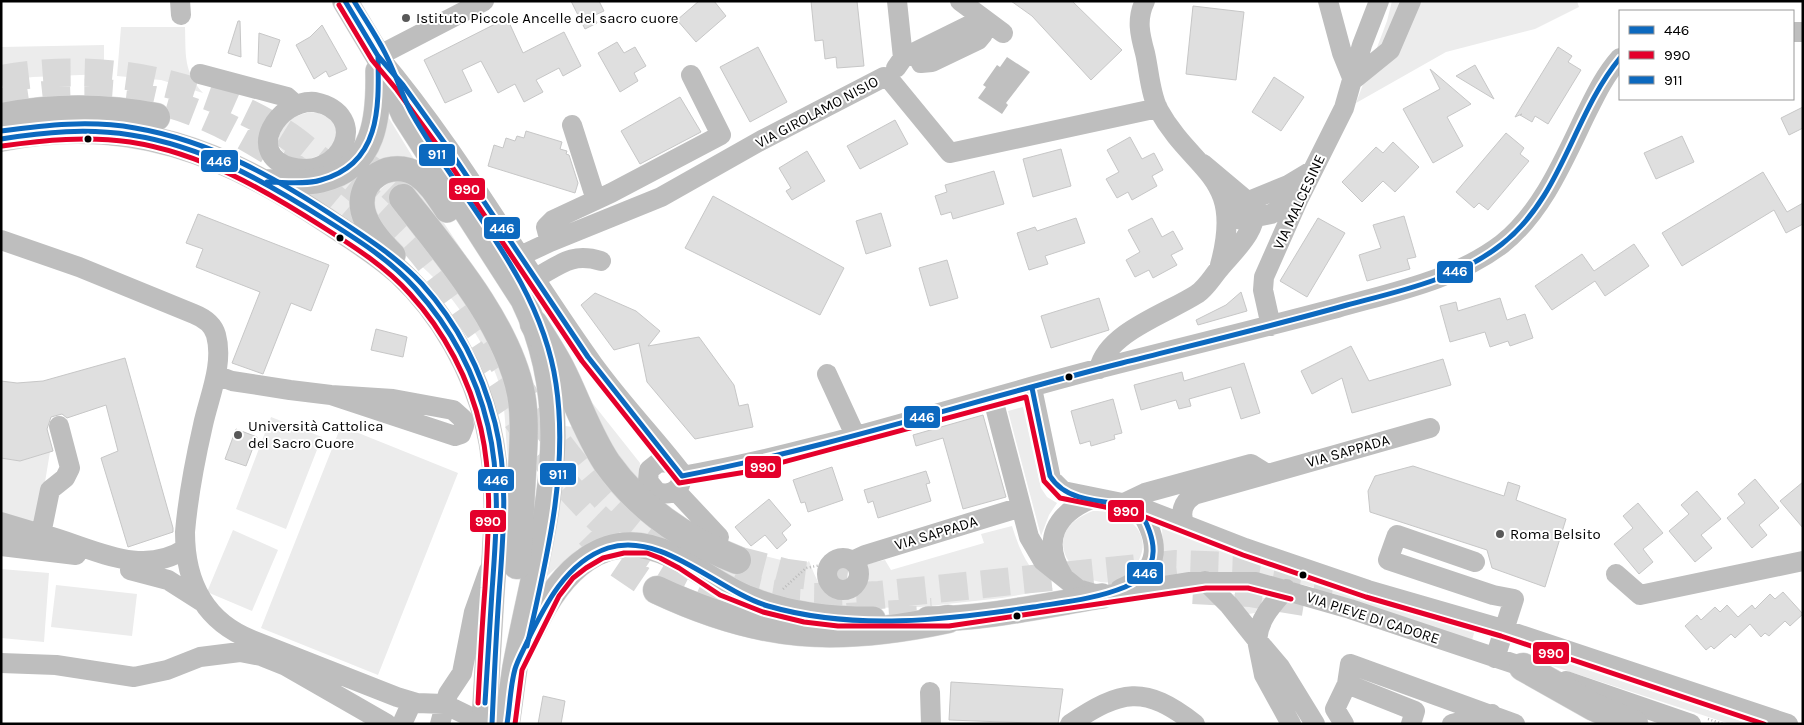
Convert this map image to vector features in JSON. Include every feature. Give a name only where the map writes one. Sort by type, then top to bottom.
[{"type":"highway","points":[[1,117],[87,109],[132,112],[156,117]]},
{"type":"highway","points":[[403,198],[452,263],[495,326],[515,372],[521,394],[524,428],[506,559]]},
{"type":"highway","points":[[534,324],[560,367],[593,439],[621,481],[640,501],[663,520],[701,544],[737,560]]},
{"type":"highway","points":[[657,590],[724,617],[767,628],[800,632],[870,633],[948,619]]},
{"type":"highway","points":[[1522,667],[1594,707],[1634,724]]},
{"type":"main road","points":[[345,1],[378,56],[404,115],[509,275],[534,324],[552,389],[554,462],[539,556],[515,668]]},
{"type":"main road","points":[[262,179],[314,181],[330,178],[348,166],[353,150],[373,134],[377,115],[378,56]]},
{"type":"main road","points":[[1,139],[38,133],[78,131],[133,134],[200,152],[262,179],[384,259],[402,274],[438,317]]},
{"type":"main road","points":[[490,724],[506,559],[534,491],[539,431],[535,385],[523,340],[500,290],[431,187],[410,171],[397,168],[382,171],[366,186],[362,201],[365,216],[380,241],[417,283],[438,317],[470,375],[488,428],[506,559],[515,603],[515,668]]},
{"type":"main road","points":[[490,724],[544,605],[561,582],[582,562],[594,554],[617,546],[641,546],[663,551],[724,588],[766,605],[806,615],[838,619],[948,619],[1102,596]]},
{"type":"street","points":[[484,1],[378,56],[418,105],[534,279],[602,376],[677,476],[719,538]]},
{"type":"street","points":[[888,78],[910,55],[897,1]]},
{"type":"street","points":[[960,1],[1003,33]]},
{"type":"street","points":[[1145,1],[1140,15],[1140,32],[1158,108],[1216,182],[1227,215],[1219,269]]},
{"type":"street","points":[[1328,1],[1342,53],[1353,80],[1390,50],[1411,1]]},
{"type":"street","name":"VIA MALCESINE","points":[[1271,326],[1263,281],[1299,198],[1344,108],[1362,45],[1379,1]]},
{"type":"street","points":[[677,476],[744,465],[856,437],[1099,368],[1271,326],[1449,274],[1501,245],[1516,232],[1534,211],[1567,152],[1601,84],[1619,59]]},
{"type":"street","points":[[200,74],[287,97],[296,105]]},
{"type":"street","points":[[550,242],[546,229],[550,222],[721,135],[691,74]]},
{"type":"street","name":"VIA GIROLAMO NISIO","points":[[520,256],[550,242],[661,198],[762,140],[882,78],[888,78],[950,153],[1158,108]]},
{"type":"street","points":[[262,179],[296,168],[309,168],[328,163],[337,156],[353,150],[338,113],[320,104],[306,102],[296,105],[274,122],[268,137],[275,158],[296,168]]},
{"type":"street","points":[[572,125],[596,200]]},
{"type":"street","points":[[1203,164],[1254,212],[1271,223],[1276,230],[1279,246]]},
{"type":"street","points":[[1099,368],[1104,356],[1114,343],[1206,287],[1240,244],[1254,212],[1288,185],[1313,170]]},
{"type":"street","points":[[1227,215],[1276,212],[1299,198]]},
{"type":"street","points":[[1,240],[80,267],[203,318],[210,324],[216,335],[216,375],[202,426],[189,499],[185,549],[201,601]]},
{"type":"street","points":[[1,253],[36,264]]},
{"type":"street","points":[[534,279],[577,257],[586,257],[600,261]]},
{"type":"street","points":[[827,374],[856,437]]},
{"type":"street","points":[[216,375],[232,381],[331,395],[400,399],[453,410],[462,416],[464,429],[460,434],[454,436],[331,395]]},
{"type":"street","name":"VIA PIEVE DI CADORE","points":[[1032,388],[1053,483],[1063,491],[1091,499],[1130,504],[1246,548],[1368,590],[1503,629],[1788,724]]},
{"type":"street","name":"VIA PIEVE DI CADORE","points":[[993,399],[1021,508],[1033,546],[1049,567],[1078,588],[1102,596],[1205,581],[1249,581],[1286,590],[1691,724]]},
{"type":"street","points":[[41,534],[50,490],[65,478],[70,468],[59,426]]},
{"type":"street","name":"VIA SAPPADA","points":[[1186,525],[1182,517],[1182,510],[1191,497],[1430,428]]},
{"type":"street","points":[[1102,596],[1137,580],[1146,573],[1152,561],[1154,549],[1153,536],[1130,504],[1146,493],[1251,464],[1267,474]]},
{"type":"street","points":[[1064,578],[1056,564],[1052,548],[1055,529],[1067,512],[1091,499]]},
{"type":"street","name":"VIA SAPPADA","points":[[830,563],[839,558],[852,561],[865,555],[1021,508]]},
{"type":"street","points":[[1,522],[148,569],[173,582],[201,601],[216,619],[243,637],[442,714],[490,724]]},
{"type":"street","points":[[1,531],[41,534]]},
{"type":"street","points":[[1475,562],[1397,535],[1388,560],[1493,595],[1514,599],[1495,658]]},
{"type":"street","points":[[1,546],[66,552],[117,568],[148,569],[185,549]]},
{"type":"street","points":[[442,714],[462,672],[476,606],[506,559]]},
{"type":"street","points":[[830,563],[827,573],[830,583],[844,590],[854,585],[858,576],[858,570],[852,561]]},
{"type":"street","points":[[1616,574],[1640,595],[1803,561]]},
{"type":"street","points":[[1205,581],[1229,605],[1280,667],[1315,724]]},
{"type":"street","points":[[1286,590],[1266,612],[1260,624],[1257,640],[1264,675],[1291,724]]},
{"type":"street","points":[[200,657],[214,642],[216,619]]},
{"type":"street","points":[[1,663],[56,664],[134,676],[167,670],[200,657],[240,652],[271,659],[366,717],[387,724]]},
{"type":"street","points":[[1344,724],[1335,709],[1347,684],[1350,664],[1492,714],[1515,724]]},
{"type":"street","points":[[1347,684],[1416,711],[1411,724]]},
{"type":"street","points":[[366,717],[376,689]]},
{"type":"street","points":[[930,692],[931,724]]},
{"type":"street","points":[[1070,724],[1092,709],[1122,696],[1133,695],[1170,706],[1195,724]]},
{"type":"street","points":[[402,724],[412,702]]},
{"type":"street","points":[[1452,724],[1492,714]]},
{"type":"path","points":[[766,605],[806,568],[830,563]]},
{"type":"shaded area","points":[[1392,1],[1577,1],[1579,7],[1535,29],[1446,52],[1356,103],[1387,21]]},
{"type":"shaded area","points":[[121,27],[185,27],[186,54],[189,70],[203,93],[161,80],[117,76]]},
{"type":"shaded area","points":[[104,45],[104,74],[33,77],[1,81],[1,47]]},
{"type":"shaded area","points":[[1007,57],[1030,72],[1006,103],[1008,105],[1002,114],[978,98],[986,87],[983,85],[997,65],[1000,67]]},
{"type":"shaded area","points":[[316,112],[330,119],[337,128],[336,138],[330,147],[321,154],[309,159],[297,159],[286,155],[278,144],[281,131],[285,125],[302,114]]},
{"type":"shaded area","points":[[387,115],[417,164],[395,158],[372,162],[383,138]]},
{"type":"shaded area","points":[[396,180],[414,187],[436,211],[490,293],[485,323],[511,382],[514,459],[508,458],[501,390],[497,376],[483,346],[445,290],[395,241],[377,214],[374,202],[378,192],[381,188]]},
{"type":"shaded area","points":[[351,181],[348,218],[322,204],[316,198],[322,194]]},
{"type":"shaded area","points":[[575,381],[640,463],[638,491]]},
{"type":"shaded area","points":[[1023,407],[1041,488],[1047,497],[1057,503],[1049,515],[1041,536],[1008,411]]},
{"type":"shaded area","points":[[271,417],[322,437],[286,529],[236,509]]},
{"type":"shaded area","points":[[341,426],[458,473],[378,675],[261,628]]},
{"type":"shaded area","points":[[565,426],[574,427],[617,491],[741,550],[797,564],[801,568],[809,561],[818,582],[826,592],[832,595],[847,597],[860,591],[864,584],[867,564],[885,560],[891,570],[984,543],[981,534],[1012,526],[1027,562],[1038,576],[1053,589],[1002,598],[920,607],[869,608],[804,603],[592,543],[578,549],[547,576],[563,482],[566,445]]},
{"type":"shaded area","points":[[50,452],[38,524],[1,517],[1,458],[20,461]]},
{"type":"shaded area","points":[[1093,511],[1117,514],[1127,519],[1141,534],[1143,544],[1141,556],[1134,568],[1119,580],[1103,582],[1086,577],[1073,567],[1065,553],[1064,538],[1072,523]]},
{"type":"shaded area","points":[[1162,526],[1475,630],[1472,640],[1312,587],[1252,572],[1195,572],[1153,578],[1163,557]]},
{"type":"shaded area","points":[[233,530],[278,550],[252,611],[207,592]]},
{"type":"shaded area","points":[[1,569],[49,573],[44,642],[1,638]]},
{"type":"shaded area","points":[[56,585],[137,594],[132,636],[51,627]]},
{"type":"shaded area","points":[[1233,594],[1266,598],[1259,605],[1255,613],[1248,614]]},
{"type":"shaded area","points":[[1540,654],[1750,724],[1730,724],[1537,661]]},
{"type":"building","points":[[571,1],[599,1],[604,11],[593,16],[597,23],[585,29]]},
{"type":"building","points":[[699,1],[714,1],[726,16],[696,42],[677,20]]},
{"type":"building","points":[[811,1],[857,1],[864,66],[837,68],[836,57],[825,59],[823,40],[815,41]]},
{"type":"building","points":[[1011,1],[1072,1],[1122,50],[1091,80],[1032,16]]},
{"type":"building","points":[[1193,6],[1244,12],[1236,80],[1186,74]]},
{"type":"building","points":[[507,18],[523,53],[564,32],[581,66],[563,76],[559,68],[536,80],[543,92],[524,102],[515,84],[498,93],[481,61],[462,70],[472,91],[445,103],[424,60]]},
{"type":"building","points":[[238,21],[240,21],[241,57],[228,53]]},
{"type":"building","points":[[322,25],[347,69],[329,77],[326,71],[314,79],[296,45],[310,37]]},
{"type":"building","points":[[259,33],[280,40],[271,67],[258,63]]},
{"type":"building","points":[[617,42],[624,53],[635,47],[646,66],[634,73],[638,81],[620,92],[598,53]]},
{"type":"building","points":[[758,47],[787,102],[750,122],[720,67]]},
{"type":"building","points":[[1558,47],[1572,56],[1568,62],[1581,70],[1548,124],[1535,116],[1532,122],[1520,115],[1522,114],[1515,117]]},
{"type":"building","points":[[1475,65],[1494,99],[1456,76]]},
{"type":"building","points":[[1430,69],[1471,104],[1447,117],[1463,146],[1433,163],[1403,109],[1440,89]]},
{"type":"building","points":[[1274,77],[1304,97],[1281,131],[1252,112]]},
{"type":"building","points":[[680,97],[701,132],[640,164],[621,131]]},
{"type":"building","points":[[1803,107],[1803,128],[1789,135],[1781,118]]},
{"type":"building","points":[[895,120],[908,144],[860,169],[847,146]]},
{"type":"building","points":[[526,131],[562,142],[560,149],[567,151],[566,154],[569,155],[578,183],[575,193],[488,166],[494,145],[503,148],[506,138],[515,141],[517,136],[524,138]]},
{"type":"building","points":[[1506,133],[1524,148],[1520,154],[1529,161],[1488,210],[1479,203],[1474,208],[1456,192]]},
{"type":"building","points":[[1682,136],[1694,162],[1656,179],[1644,153]]},
{"type":"building","points":[[1130,137],[1142,159],[1154,153],[1163,170],[1152,176],[1157,186],[1132,200],[1128,192],[1117,198],[1106,179],[1119,172],[1107,150]]},
{"type":"building","points":[[1393,142],[1419,167],[1395,192],[1383,181],[1362,202],[1342,182],[1376,147],[1383,153]]},
{"type":"building","points":[[1061,149],[1071,186],[1033,197],[1023,159]]},
{"type":"building","points":[[807,151],[825,181],[792,200],[786,191],[791,188],[779,168]]},
{"type":"building","points":[[994,171],[1004,204],[953,219],[951,212],[941,215],[935,196],[947,192],[945,185]]},
{"type":"building","points":[[1763,172],[1787,212],[1803,203],[1803,224],[1786,233],[1774,210],[1682,266],[1662,233]]},
{"type":"building","points":[[713,196],[844,268],[820,315],[685,248]]},
{"type":"building","points":[[881,213],[891,246],[866,254],[856,221]]},
{"type":"building","points":[[198,214],[329,265],[311,311],[291,303],[263,374],[232,363],[260,292],[196,267],[203,249],[186,243]]},
{"type":"building","points":[[1404,216],[1416,257],[1407,259],[1410,269],[1367,281],[1359,255],[1381,248],[1373,225]]},
{"type":"building","points":[[1076,218],[1085,243],[1045,256],[1048,264],[1029,270],[1017,233],[1035,227],[1037,231]]},
{"type":"building","points":[[1152,218],[1162,237],[1173,231],[1183,249],[1171,255],[1177,265],[1153,278],[1149,270],[1135,277],[1126,260],[1140,252],[1128,230]]},
{"type":"building","points":[[1318,218],[1345,233],[1307,297],[1280,281]]},
{"type":"building","points":[[1634,244],[1649,266],[1605,296],[1595,281],[1552,310],[1535,286],[1582,254],[1594,271]]},
{"type":"building","points":[[947,260],[958,298],[930,306],[919,268]]},
{"type":"building","points":[[1241,292],[1247,311],[1198,325],[1196,320],[1226,305]]},
{"type":"building","points":[[595,293],[636,311],[660,331],[648,346],[699,337],[734,385],[739,406],[748,404],[753,427],[695,439],[647,382],[639,343],[614,350],[581,305]]},
{"type":"building","points":[[1099,298],[1109,330],[1051,348],[1041,316]]},
{"type":"building","points":[[1500,298],[1507,320],[1525,314],[1533,338],[1510,346],[1508,341],[1490,347],[1485,332],[1450,342],[1440,306],[1456,302],[1458,311]]},
{"type":"building","points":[[376,329],[407,337],[403,357],[371,350]]},
{"type":"building","points":[[1351,346],[1369,381],[1443,359],[1451,385],[1352,413],[1342,378],[1312,394],[1301,371]]},
{"type":"building","points":[[125,358],[173,528],[173,532],[128,547],[101,458],[118,451],[106,405],[67,418],[62,414],[51,417],[47,429],[53,451],[20,461],[1,458],[1,381],[17,383],[43,381]]},
{"type":"building","points":[[1244,363],[1260,413],[1241,419],[1231,387],[1189,399],[1191,406],[1179,409],[1176,400],[1141,410],[1134,385],[1182,372],[1184,381]]},
{"type":"building","points":[[1113,399],[1122,433],[1114,435],[1115,439],[1091,446],[1090,441],[1080,444],[1071,411]]},
{"type":"building","points":[[983,415],[1006,497],[963,509],[943,438],[916,446],[913,435]]},
{"type":"building","points":[[236,429],[257,437],[246,466],[225,459]]},
{"type":"building","name":"Roma Belsito","points":[[1413,466],[1504,496],[1508,482],[1520,486],[1516,500],[1566,519],[1545,587],[1492,568],[1487,550],[1370,512],[1368,491],[1375,476]]},
{"type":"building","points":[[832,467],[843,500],[808,512],[805,502],[801,503],[793,480]]},
{"type":"building","points":[[926,471],[930,483],[926,484],[931,501],[878,518],[873,501],[868,503],[864,490]]},
{"type":"building","points":[[1755,479],[1779,508],[1759,525],[1767,535],[1752,548],[1727,518],[1745,503],[1738,494]]},
{"type":"building","points":[[1803,482],[1803,528],[1780,501]]},
{"type":"building","points":[[1697,491],[1721,519],[1701,535],[1712,548],[1695,562],[1669,531],[1689,514],[1681,505]]},
{"type":"building","points":[[769,499],[791,525],[782,533],[787,540],[777,549],[765,535],[751,546],[735,527]]},
{"type":"building","points":[[1638,503],[1663,533],[1643,549],[1653,562],[1639,574],[1614,544],[1633,528],[1623,516]]},
{"type":"building","points":[[1783,592],[1803,614],[1790,626],[1785,621],[1769,636],[1765,633],[1761,637],[1750,624],[1735,638],[1731,634],[1714,649],[1711,646],[1706,650],[1685,626],[1697,615],[1701,620],[1715,607],[1720,612],[1727,605],[1738,617],[1752,605],[1755,609],[1770,594],[1775,599]]},
{"type":"building","points":[[951,682],[1063,689],[1058,724],[949,720]]},
{"type":"building","points":[[543,696],[565,701],[561,724],[538,724]]},
{"type":"tunnel","points":[[1,79],[75,72],[147,79],[183,88],[218,100],[251,115],[289,136],[359,191],[417,247],[456,297],[552,435],[573,462],[620,513],[647,535],[676,554]]},
{"type":"tunnel","points":[[1,102],[60,94],[101,93],[140,97],[189,110],[248,138],[277,156],[332,196],[379,239]]},
{"type":"tunnel","points":[[358,161],[381,177],[403,198]]},
{"type":"tunnel","points":[[470,349],[555,471],[586,506],[619,537],[657,564],[700,588],[750,607]]},
{"type":"tunnel","points":[[589,534],[617,563],[657,590]]},
{"type":"tunnel","points":[[737,560],[787,573],[857,582]]},
{"type":"tunnel","points":[[732,582],[767,593],[804,597],[842,597],[879,595],[1176,564],[1238,566],[1334,583]]},
{"type":"tunnel","points":[[1193,590],[1250,593],[1305,602]]},
{"type":"tunnel","points":[[847,617],[932,612]]},
{"type":"transit line","name":"446","points":[[345,1],[378,56],[403,85],[446,145],[588,357],[682,476],[848,437],[1067,377],[1263,328],[1448,275],[1485,256],[1502,244],[1522,225],[1539,203],[1553,180],[1590,105],[1604,80],[1619,59]]},
{"type":"transit line","name":"911","points":[[354,1],[385,53],[411,112],[517,275],[534,310],[548,346],[556,384],[559,417],[558,483],[548,549],[527,646]]},
{"type":"transit line","name":"990","points":[[339,5],[372,60],[397,90],[440,149],[582,361],[679,483],[746,472],[1026,397],[1044,481],[1060,498],[1135,513],[1243,555],[1366,597],[1501,636],[1764,724]]},
{"type":"transit line","name":"446","points":[[267,182],[315,182],[341,172],[355,161],[366,147],[376,113],[378,56]]},
{"type":"transit line","name":"911","points":[[1,131],[68,124],[101,124],[163,134],[217,152],[293,191],[363,235],[404,266],[435,299],[467,349],[483,385],[495,423],[502,465],[504,508],[492,724]]},
{"type":"transit line","name":"446","points":[[1,139],[34,134],[82,131],[115,133],[158,140],[209,157],[257,179],[350,235],[395,268],[428,303],[450,335],[469,370],[483,407],[495,467],[496,529],[485,703]]},
{"type":"transit line","name":"990","points":[[2,146],[66,140],[114,140],[157,147],[208,164],[280,200],[348,243],[391,275],[422,308],[445,340],[463,375],[476,411],[485,449],[488,528],[478,703]]},
{"type":"transit line","name":"446","points":[[507,724],[515,669],[549,600],[558,586],[580,563],[608,548],[629,545],[649,548],[690,565],[749,599],[801,614],[833,619],[900,621],[967,616],[1080,600],[1114,591],[1138,580],[1151,562],[1153,551],[1149,529],[1144,518],[1137,506],[1089,500],[1067,492],[1057,485],[1050,476],[1032,388]]},
{"type":"transit line","name":"990","points":[[515,724],[522,670],[559,596],[573,578],[586,568],[603,558],[624,553],[647,553],[660,558],[720,595],[763,612],[804,622],[838,626],[949,626],[1206,588],[1248,588],[1291,599]]},
{"type":"place","name":"Istituto Piccole Ancelle del sacro cuore","points":[[406,18]]},
{"type":"place","name":"Università Cattolica del Sacro Cuore","points":[[238,435]]},
{"type":"place","name":"Roma Belsito","points":[[1500,534]]}]
